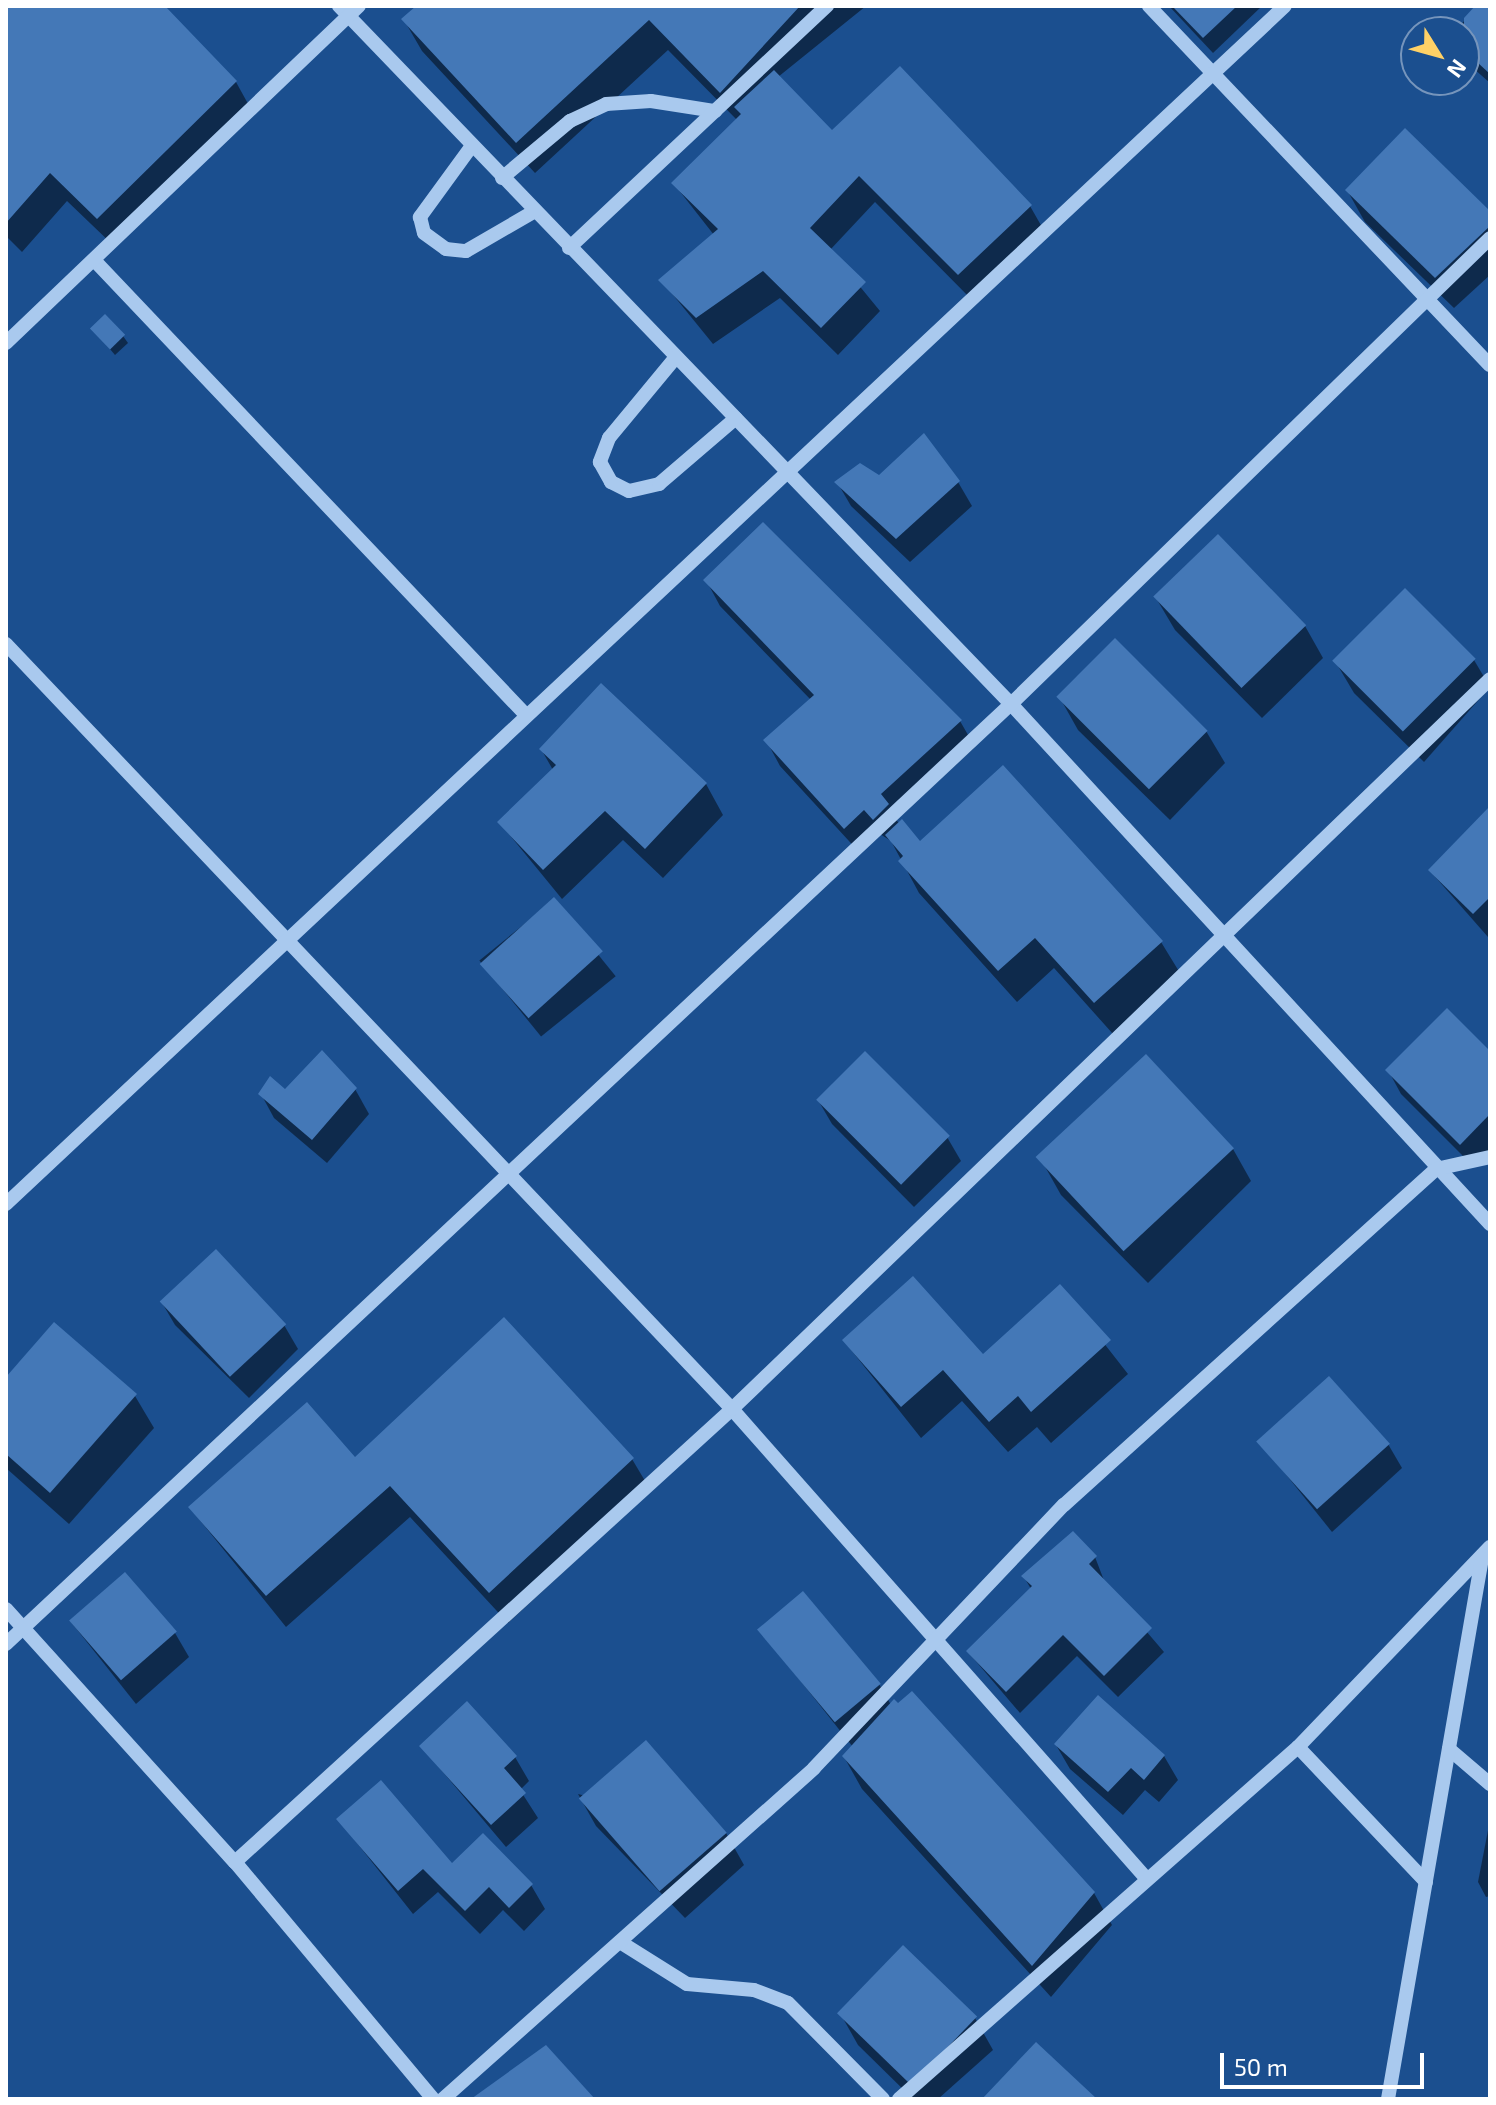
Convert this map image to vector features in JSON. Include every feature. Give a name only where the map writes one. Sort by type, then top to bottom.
[{"type":"street","points":[[569,248],[827,6]]},
{"type":"street","points":[[1149,6],[1490,365]]},
{"type":"street","points":[[6,1204],[525,714],[789,472],[1285,6]]},
{"type":"street","points":[[6,343],[349,9],[471,147],[1011,704],[1436,1169],[1490,1224]]},
{"type":"street","points":[[502,178],[570,121],[606,104],[651,101],[715,111]]},
{"type":"street","points":[[471,147],[420,217],[424,233],[446,249],[466,251],[535,211]]},
{"type":"street","points":[[6,1644],[509,1178],[1011,704],[1490,238]]},
{"type":"street","points":[[94,260],[525,714]]},
{"type":"street","points":[[676,357],[609,438],[600,462],[611,482],[629,491],[659,484],[736,418]]},
{"type":"street","points":[[6,644],[282,943],[732,1409],[933,1644],[1145,1877]]},
{"type":"street","points":[[235,1862],[732,1409],[1220,934],[1490,679]]},
{"type":"street","points":[[443,2099],[814,1768],[1064,1505],[1436,1169],[1490,1157]]},
{"type":"street","points":[[899,2099],[1145,1877],[1298,1747],[1487,1557]]},
{"type":"street","points":[[1388,2099],[1449,1749],[1487,1557]]},
{"type":"street","points":[[6,1609],[235,1862],[433,2099]]},
{"type":"street","points":[[1298,1747],[1426,1882]]},
{"type":"street","points":[[1449,1749],[1490,1784]]},
{"type":"street","points":[[620,1942],[687,1984],[754,1990],[788,2003],[883,2099]]},
{"type":"building","points":[[6,6],[165,6],[237,81],[97,219],[50,173],[6,223]]},
{"type":"building","points":[[416,6],[800,6],[720,93],[649,20],[516,143],[401,19]]},
{"type":"building","points":[[1172,6],[1237,6],[1203,38]]},
{"type":"building","points":[[1475,6],[1490,6],[1490,74],[1480,65],[1480,16],[1466,16]]},
{"type":"building","points":[[900,66],[1032,205],[958,275],[859,176],[810,228],[866,282],[821,328],[763,271],[696,318],[658,280],[718,229],[671,183],[741,114],[734,107],[774,70],[832,130]]},
{"type":"building","points":[[1405,128],[1490,211],[1490,226],[1435,278],[1345,190]]},
{"type":"building","points":[[105,314],[125,335],[110,349],[90,329]]},
{"type":"building","points":[[924,433],[960,481],[896,539],[834,482],[860,463],[879,475]]},
{"type":"building","points":[[763,522],[962,720],[881,794],[889,804],[873,820],[864,810],[844,829],[763,740],[814,695],[703,580]]},
{"type":"building","points":[[1218,534],[1306,625],[1241,688],[1153,597]]},
{"type":"building","points":[[1405,588],[1476,659],[1403,732],[1332,661]]},
{"type":"building","points":[[1115,638],[1208,731],[1149,789],[1056,697]]},
{"type":"building","points":[[601,683],[707,783],[645,849],[605,811],[543,870],[497,822],[556,765],[539,749]]},
{"type":"building","points":[[1003,765],[1163,941],[1094,1003],[1035,938],[998,971],[898,861],[903,856],[885,835],[902,819],[920,841]]},
{"type":"building","points":[[1490,806],[1490,897],[1473,914],[1428,870]]},
{"type":"building","points":[[554,897],[603,951],[529,1018],[480,964]]},
{"type":"building","points":[[1447,1008],[1490,1051],[1490,1114],[1460,1145],[1385,1070]]},
{"type":"building","points":[[322,1050],[357,1088],[312,1140],[258,1094],[270,1076],[285,1089]]},
{"type":"building","points":[[865,1051],[950,1136],[901,1185],[816,1100]]},
{"type":"building","points":[[1146,1054],[1234,1148],[1124,1251],[1036,1157]]},
{"type":"building","points":[[216,1249],[286,1324],[230,1377],[160,1302]]},
{"type":"building","points":[[913,1276],[983,1354],[1060,1284],[1111,1340],[1031,1412],[1018,1396],[989,1422],[943,1370],[901,1407],[842,1340]]},
{"type":"building","points":[[504,1317],[634,1458],[489,1593],[390,1486],[266,1596],[188,1507],[307,1402],[355,1457]]},
{"type":"building","points":[[54,1322],[137,1394],[50,1493],[6,1454],[6,1377]]},
{"type":"building","points":[[1329,1376],[1390,1444],[1317,1509],[1256,1442]]},
{"type":"building","points":[[1073,1531],[1097,1556],[1089,1564],[1152,1628],[1104,1676],[1063,1635],[1006,1692],[966,1651],[1032,1586],[1021,1576]]},
{"type":"building","points":[[125,1572],[177,1632],[121,1680],[69,1621]]},
{"type":"building","points":[[803,1591],[881,1684],[835,1722],[757,1630]]},
{"type":"building","points":[[912,1691],[1095,1892],[1032,1966],[842,1756],[894,1699],[898,1703]]},
{"type":"building","points":[[1098,1695],[1165,1755],[1144,1780],[1131,1768],[1108,1792],[1054,1744]]},
{"type":"building","points":[[467,1701],[517,1756],[504,1768],[526,1793],[491,1825],[419,1746]]},
{"type":"building","points":[[646,1740],[727,1833],[660,1891],[579,1798]]},
{"type":"building","points":[[381,1780],[452,1863],[483,1833],[533,1884],[509,1908],[489,1887],[465,1911],[423,1869],[398,1891],[336,1819]]},
{"type":"building","points":[[903,1945],[977,2017],[911,2085],[837,2013]]},
{"type":"building","points":[[1036,2042],[1097,2099],[982,2099]]},
{"type":"building","points":[[546,2045],[595,2099],[471,2099]]}]
